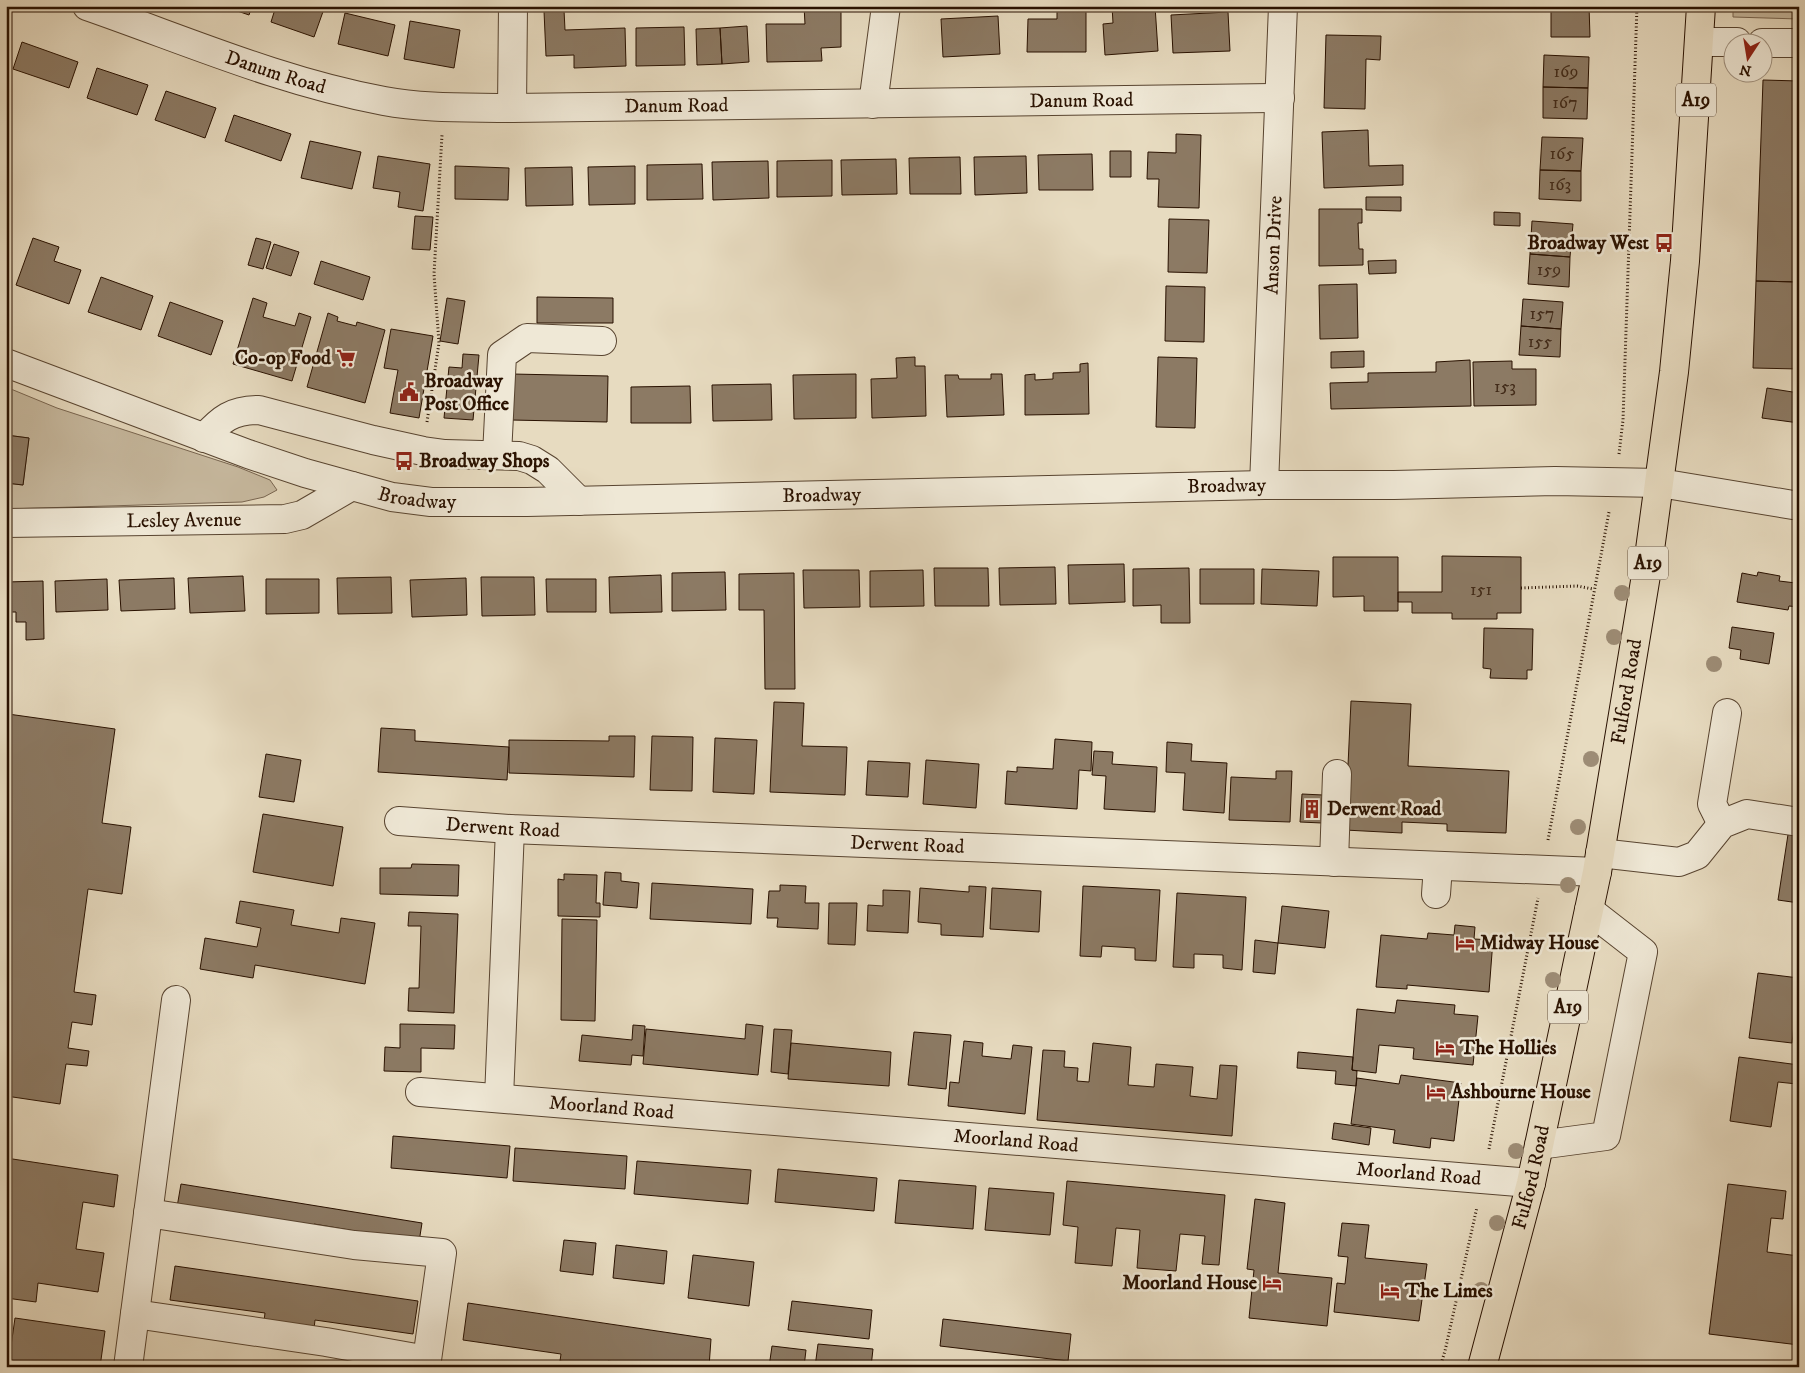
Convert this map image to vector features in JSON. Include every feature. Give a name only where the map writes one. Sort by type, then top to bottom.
[{"type":"main road","name":"Fulford Road","points":[[1482,1367],[1531,1183],[1598,863],[1660,483],[1685,261],[1701,6]]},
{"type":"street","name":"Danum Road","points":[[87,6],[140,15],[268,71],[317,86],[384,101],[443,107],[512,108],[1280,98]]},
{"type":"street","points":[[512,108],[513,6]]},
{"type":"street","points":[[873,104],[886,6]]},
{"type":"street","name":"Anson Drive","points":[[1264,485],[1284,6]]},
{"type":"street","points":[[1700,42],[1722,42]]},
{"type":"street","points":[[1772,43],[1799,43]]},
{"type":"street","points":[[497,455],[502,355],[527,338],[602,341]]},
{"type":"street","name":"Broadway","points":[[6,363],[204,438],[304,473],[392,497],[431,502],[579,501],[1264,485],[1660,483]]},
{"type":"street","points":[[204,438],[228,416],[242,410],[259,410],[423,451],[519,456],[532,460],[548,470],[579,501]]},
{"type":"street","points":[[1660,483],[1799,506]]},
{"type":"street","name":"Lesley Avenue","points":[[6,523],[285,519],[302,515],[352,486]]},
{"type":"street","points":[[1727,713],[1712,804],[1722,824],[1746,814],[1799,822]]},
{"type":"street","points":[[1334,862],[1337,774]]},
{"type":"street","name":"Derwent Road","points":[[399,820],[510,829],[1543,870],[1598,863],[1679,862],[1697,855],[1722,824]]},
{"type":"street","points":[[499,1098],[510,829]]},
{"type":"street","points":[[1436,894],[1438,866]]},
{"type":"street","points":[[1539,1145],[1606,1136],[1643,952],[1588,910]]},
{"type":"street","points":[[128,1367],[176,1000]]},
{"type":"street","name":"Moorland Road","points":[[420,1092],[1531,1183]]},
{"type":"street","points":[[135,1314],[326,1342],[427,1363],[442,1253],[354,1245],[148,1213]]},
{"type":"path","points":[[1440,1367],[1484,1179],[1543,870],[1593,589],[1616,482],[1623,420],[1638,6]]},
{"type":"path","points":[[423,451],[438,343],[434,274],[443,107]]},
{"type":"path","points":[[1521,588],[1577,586],[1593,589]]},
{"type":"shaded area","points":[[1733,6],[1799,6],[1799,19],[1733,17]]},
{"type":"shaded area","points":[[6,387],[57,408],[238,467],[270,480],[277,490],[264,497],[242,502],[6,509],[6,483],[23,485],[29,438],[6,435]]},
{"type":"building","points":[[223,6],[252,6],[249,15]]},
{"type":"building","points":[[276,6],[325,6],[314,37],[271,22]]},
{"type":"building","points":[[804,6],[841,6],[841,47],[821,48],[822,61],[767,62],[766,24],[805,24]]},
{"type":"building","points":[[1112,6],[1155,6],[1158,51],[1105,55],[1103,24],[1113,23]]},
{"type":"building","points":[[1327,6],[1364,6],[1364,11],[1327,10]]},
{"type":"building","points":[[1551,6],[1589,6],[1590,37],[1551,37]]},
{"type":"building","points":[[1057,7],[1086,7],[1086,52],[1027,52],[1028,19],[1057,19]]},
{"type":"building","points":[[564,10],[565,30],[625,28],[626,66],[574,68],[574,55],[546,56],[544,11]]},
{"type":"building","points":[[1228,12],[1230,51],[1173,53],[1171,15]]},
{"type":"building","points":[[345,13],[395,25],[388,56],[338,44]]},
{"type":"building","points":[[998,16],[1000,54],[943,57],[941,19]]},
{"type":"building","points":[[410,21],[460,30],[454,68],[404,59]]},
{"type":"building","points":[[747,26],[749,62],[722,64],[720,28]]},
{"type":"building","points":[[684,27],[685,65],[636,66],[636,28]]},
{"type":"building","points":[[720,28],[722,64],[697,65],[696,29]]},
{"type":"building","points":[[1326,35],[1381,36],[1380,60],[1366,59],[1365,109],[1324,108]]},
{"type":"building","points":[[22,42],[78,62],[69,88],[13,69]]},
{"type":"building","points":[[1544,55],[1589,57],[1588,88],[1543,87]]},
{"type":"building","points":[[97,68],[148,85],[137,115],[87,98]]},
{"type":"building","points":[[1799,81],[1799,282],[1756,281],[1763,82]]},
{"type":"building","points":[[1543,87],[1588,88],[1587,119],[1543,118]]},
{"type":"building","points":[[166,91],[216,108],[205,138],[155,120]]},
{"type":"building","points":[[234,115],[291,134],[281,161],[225,141]]},
{"type":"building","points":[[1368,130],[1369,166],[1403,165],[1403,185],[1324,188],[1322,132]]},
{"type":"building","points":[[1176,134],[1201,135],[1199,208],[1158,207],[1159,179],[1147,179],[1148,152],[1176,153]]},
{"type":"building","points":[[1542,137],[1583,138],[1581,171],[1540,170]]},
{"type":"building","points":[[310,141],[361,152],[352,189],[301,178]]},
{"type":"building","points":[[1110,151],[1131,151],[1131,177],[1110,177]]},
{"type":"building","points":[[1092,154],[1093,190],[1039,190],[1038,155]]},
{"type":"building","points":[[378,156],[430,164],[423,211],[398,207],[400,192],[373,188]]},
{"type":"building","points":[[1026,156],[1027,193],[975,195],[974,157]]},
{"type":"building","points":[[960,157],[961,194],[910,194],[909,158]]},
{"type":"building","points":[[896,159],[897,194],[842,195],[841,160]]},
{"type":"building","points":[[832,160],[832,196],[777,197],[777,161]]},
{"type":"building","points":[[768,161],[769,198],[713,200],[712,162]]},
{"type":"building","points":[[702,164],[703,199],[647,200],[647,165]]},
{"type":"building","points":[[455,166],[509,168],[508,200],[455,199]]},
{"type":"building","points":[[635,166],[635,204],[589,205],[588,167]]},
{"type":"building","points":[[572,167],[573,205],[526,206],[525,168]]},
{"type":"building","points":[[1540,170],[1581,171],[1581,201],[1539,199]]},
{"type":"building","points":[[1366,197],[1401,197],[1401,211],[1366,210]]},
{"type":"building","points":[[1319,209],[1362,209],[1362,223],[1358,223],[1359,249],[1363,249],[1363,265],[1319,266]]},
{"type":"building","points":[[1494,212],[1520,213],[1520,226],[1494,225]]},
{"type":"building","points":[[415,216],[433,217],[430,250],[412,249]]},
{"type":"building","points":[[1169,219],[1209,220],[1207,273],[1168,272]]},
{"type":"building","points":[[1532,221],[1573,224],[1570,257],[1530,254]]},
{"type":"building","points":[[33,238],[59,247],[54,261],[81,270],[69,304],[16,285]]},
{"type":"building","points":[[256,238],[271,242],[263,269],[248,265]]},
{"type":"building","points":[[274,244],[299,252],[291,276],[266,268]]},
{"type":"building","points":[[1530,254],[1570,257],[1569,287],[1528,284]]},
{"type":"building","points":[[1396,260],[1396,273],[1369,274],[1368,261]]},
{"type":"building","points":[[321,261],[370,277],[363,300],[314,284]]},
{"type":"building","points":[[101,277],[153,296],[141,330],[88,312]]},
{"type":"building","points":[[1756,281],[1799,282],[1799,369],[1753,368]]},
{"type":"building","points":[[1357,284],[1358,338],[1320,339],[1319,285]]},
{"type":"building","points":[[1166,286],[1205,287],[1204,342],[1165,341]]},
{"type":"building","points":[[537,297],[613,298],[613,323],[537,323]]},
{"type":"building","points":[[253,298],[267,303],[263,317],[295,326],[299,313],[311,317],[292,381],[233,364]]},
{"type":"building","points":[[447,298],[465,301],[458,344],[440,341]]},
{"type":"building","points":[[1523,299],[1563,302],[1561,329],[1521,326]]},
{"type":"building","points":[[170,302],[223,321],[211,355],[158,336]]},
{"type":"building","name":"Co-op Food","points":[[328,313],[338,317],[337,321],[356,326],[357,322],[385,330],[365,403],[307,387]]},
{"type":"building","points":[[1521,326],[1561,329],[1560,357],[1519,355]]},
{"type":"building","name":"Broadway Post Office","points":[[391,329],[433,336],[419,418],[390,413],[398,370],[384,368]]},
{"type":"building","points":[[1364,351],[1364,367],[1331,368],[1331,352]]},
{"type":"building","points":[[463,354],[479,355],[473,420],[444,418],[449,367],[462,368]]},
{"type":"building","points":[[915,357],[915,366],[925,366],[926,416],[872,418],[871,379],[897,378],[896,358]]},
{"type":"building","points":[[1158,357],[1197,358],[1195,428],[1156,427]]},
{"type":"building","points":[[1470,360],[1471,406],[1331,409],[1330,383],[1368,382],[1368,373],[1436,372],[1436,362]]},
{"type":"building","points":[[1512,361],[1512,369],[1536,369],[1536,405],[1474,406],[1473,362]]},
{"type":"building","points":[[1088,363],[1089,414],[1025,415],[1025,375],[1035,374],[1035,380],[1053,379],[1053,373],[1080,372],[1080,364]]},
{"type":"building","points":[[512,374],[608,376],[607,422],[511,420]]},
{"type":"building","points":[[856,374],[856,418],[794,419],[793,375]]},
{"type":"building","points":[[991,374],[1002,374],[1004,415],[947,417],[945,375],[958,375],[959,379],[991,379]]},
{"type":"building","points":[[771,384],[772,420],[713,421],[712,385]]},
{"type":"building","points":[[690,386],[691,423],[631,423],[631,387]]},
{"type":"building","points":[[1767,388],[1799,393],[1799,423],[1762,418]]},
{"type":"building","points":[[6,435],[29,438],[23,485],[6,483]]},
{"type":"building","points":[[1442,556],[1521,557],[1521,613],[1497,613],[1497,619],[1452,619],[1452,613],[1412,613],[1412,602],[1398,602],[1398,592],[1442,592]]},
{"type":"building","points":[[1333,557],[1398,557],[1398,611],[1364,611],[1364,596],[1333,597]]},
{"type":"building","points":[[1124,564],[1125,602],[1069,604],[1068,565]]},
{"type":"building","points":[[1055,567],[1056,604],[1000,605],[999,568]]},
{"type":"building","points":[[934,568],[988,568],[989,606],[935,606]]},
{"type":"building","points":[[1189,568],[1190,623],[1161,623],[1161,605],[1133,606],[1133,569]]},
{"type":"building","points":[[1200,569],[1254,569],[1254,604],[1200,604]]},
{"type":"building","points":[[1262,569],[1319,571],[1317,606],[1261,604]]},
{"type":"building","points":[[803,570],[859,570],[860,607],[804,608]]},
{"type":"building","points":[[923,570],[924,606],[870,607],[870,571]]},
{"type":"building","points":[[725,572],[726,610],[672,611],[672,573]]},
{"type":"building","points":[[1758,572],[1780,576],[1779,581],[1796,583],[1796,579],[1799,580],[1799,607],[1789,606],[1788,610],[1737,602],[1742,573],[1757,576]]},
{"type":"building","points":[[794,573],[795,689],[765,689],[764,610],[739,610],[739,574]]},
{"type":"building","points":[[661,575],[662,612],[610,613],[609,577]]},
{"type":"building","points":[[243,576],[245,611],[190,613],[188,578]]},
{"type":"building","points":[[391,577],[392,613],[338,614],[337,578]]},
{"type":"building","points":[[481,577],[534,577],[535,615],[482,616]]},
{"type":"building","points":[[174,578],[175,609],[121,611],[119,580]]},
{"type":"building","points":[[466,578],[467,615],[412,617],[410,580]]},
{"type":"building","points":[[107,579],[108,610],[56,612],[55,581]]},
{"type":"building","points":[[266,579],[319,579],[319,613],[266,614]]},
{"type":"building","points":[[546,579],[596,579],[596,612],[547,612]]},
{"type":"building","points":[[43,581],[44,639],[26,640],[26,622],[16,622],[16,612],[6,612],[6,582]]},
{"type":"building","points":[[1732,627],[1774,633],[1769,664],[1740,659],[1741,650],[1729,648]]},
{"type":"building","points":[[1484,628],[1533,629],[1532,670],[1527,670],[1527,679],[1490,678],[1491,669],[1483,668]]},
{"type":"building","points":[[1351,701],[1411,704],[1408,766],[1509,771],[1506,833],[1447,831],[1447,824],[1402,822],[1402,833],[1345,830]]},
{"type":"building","points":[[774,702],[804,703],[802,746],[847,747],[845,795],[770,792]]},
{"type":"building","points":[[8,714],[115,729],[102,823],[131,827],[122,894],[88,889],[74,992],[96,995],[92,1025],[72,1022],[68,1048],[89,1051],[87,1066],[66,1064],[60,1104],[6,1096]]},
{"type":"building","points":[[381,728],[415,730],[415,741],[509,747],[507,780],[378,772]]},
{"type":"building","points":[[609,736],[635,736],[634,777],[509,773],[509,740],[609,741]]},
{"type":"building","points":[[652,736],[693,737],[692,791],[650,790]]},
{"type":"building","points":[[715,738],[757,740],[754,794],[713,792]]},
{"type":"building","points":[[1055,739],[1092,742],[1091,771],[1079,770],[1077,809],[1005,804],[1007,771],[1017,772],[1017,767],[1053,769]]},
{"type":"building","points":[[1167,742],[1192,744],[1191,761],[1227,763],[1224,813],[1183,810],[1185,773],[1166,772]]},
{"type":"building","points":[[1094,751],[1113,752],[1112,764],[1157,767],[1155,812],[1104,809],[1106,776],[1092,775]]},
{"type":"building","points":[[266,754],[301,760],[294,802],[259,797]]},
{"type":"building","points":[[926,760],[979,764],[976,808],[923,804]]},
{"type":"building","points":[[868,761],[910,763],[908,797],[866,795]]},
{"type":"building","points":[[1799,766],[1799,812],[1793,811]]},
{"type":"building","points":[[1276,771],[1292,771],[1290,822],[1229,820],[1231,777],[1276,779]]},
{"type":"building","name":"Derwent Road","points":[[1302,794],[1323,795],[1322,823],[1300,822]]},
{"type":"building","points":[[263,814],[343,827],[333,886],[253,872]]},
{"type":"building","points":[[1789,828],[1799,830],[1799,903],[1778,900]]},
{"type":"building","points":[[412,864],[459,865],[458,896],[380,894],[380,868],[411,868]]},
{"type":"building","points":[[605,872],[621,873],[621,881],[639,883],[637,908],[603,905]]},
{"type":"building","points":[[564,874],[597,875],[596,903],[600,903],[600,917],[558,916],[558,879],[564,880]]},
{"type":"building","points":[[652,883],[753,889],[751,924],[650,919]]},
{"type":"building","points":[[780,885],[806,886],[805,903],[819,903],[818,929],[777,927],[778,918],[767,918],[769,891],[780,891]]},
{"type":"building","points":[[969,886],[986,887],[983,937],[941,935],[941,924],[918,922],[920,888],[969,892]]},
{"type":"building","points":[[1083,886],[1160,890],[1156,961],[1135,960],[1135,948],[1102,946],[1101,957],[1080,956]]},
{"type":"building","points":[[992,888],[1041,891],[1039,932],[990,929]]},
{"type":"building","points":[[883,890],[910,891],[908,933],[867,931],[868,905],[883,906]]},
{"type":"building","points":[[1177,893],[1246,897],[1242,970],[1223,968],[1223,955],[1194,954],[1194,968],[1173,967]]},
{"type":"building","points":[[240,901],[294,910],[291,925],[339,933],[341,918],[375,923],[365,984],[255,965],[253,978],[200,969],[205,938],[257,947],[261,928],[236,923]]},
{"type":"building","points":[[829,903],[857,903],[855,945],[828,944]]},
{"type":"building","points":[[1282,906],[1329,911],[1325,948],[1278,943]]},
{"type":"building","points":[[409,912],[458,914],[454,1013],[408,1011],[409,988],[419,988],[421,926],[408,926]]},
{"type":"building","points":[[562,919],[597,920],[595,1021],[561,1020]]},
{"type":"building","points":[[1455,925],[1475,927],[1474,939],[1493,940],[1489,992],[1407,985],[1407,989],[1376,987],[1381,935],[1427,939],[1428,933],[1454,935]]},
{"type":"building","points":[[1255,940],[1278,943],[1275,974],[1253,972]]},
{"type":"building","points":[[1758,973],[1799,978],[1792,1043],[1749,1038]]},
{"type":"building","points":[[1397,1000],[1455,1005],[1454,1014],[1478,1016],[1473,1065],[1413,1059],[1414,1048],[1379,1045],[1376,1073],[1352,1070],[1357,1009],[1395,1013]]},
{"type":"building","points":[[400,1024],[455,1025],[454,1049],[421,1048],[421,1072],[384,1071],[385,1047],[400,1048]]},
{"type":"building","points":[[746,1024],[763,1026],[758,1075],[643,1064],[646,1029],[745,1039]]},
{"type":"building","points":[[633,1025],[645,1026],[643,1056],[632,1055],[631,1065],[579,1061],[582,1035],[632,1040]]},
{"type":"building","points":[[774,1029],[792,1030],[788,1074],[771,1072]]},
{"type":"building","points":[[914,1032],[951,1035],[946,1089],[908,1085]]},
{"type":"building","points":[[964,1041],[983,1043],[982,1056],[1011,1059],[1013,1045],[1032,1047],[1025,1114],[948,1106],[950,1082],[959,1083]]},
{"type":"building","points":[[791,1043],[891,1052],[889,1086],[788,1079]]},
{"type":"building","points":[[1093,1043],[1131,1047],[1128,1085],[1154,1087],[1156,1064],[1193,1067],[1190,1096],[1217,1099],[1220,1065],[1237,1066],[1232,1136],[1037,1120],[1043,1050],[1065,1051],[1064,1067],[1078,1068],[1077,1081],[1089,1082]]},
{"type":"building","points":[[1298,1052],[1353,1057],[1352,1070],[1357,1071],[1356,1086],[1335,1084],[1336,1071],[1297,1068]]},
{"type":"building","points":[[1739,1057],[1799,1065],[1797,1084],[1778,1082],[1771,1127],[1730,1121]]},
{"type":"building","points":[[1401,1075],[1461,1083],[1454,1141],[1431,1138],[1430,1148],[1393,1143],[1395,1130],[1351,1124],[1357,1078],[1399,1084]]},
{"type":"building","points":[[1334,1123],[1371,1128],[1369,1145],[1332,1139]]},
{"type":"building","points":[[393,1136],[510,1146],[507,1178],[391,1168]]},
{"type":"building","points":[[515,1148],[627,1156],[625,1189],[513,1181]]},
{"type":"building","points":[[6,1158],[118,1175],[114,1207],[83,1202],[76,1249],[104,1253],[98,1292],[38,1283],[36,1302],[6,1298]]},
{"type":"building","points":[[637,1161],[751,1170],[748,1204],[634,1194]]},
{"type":"building","points":[[778,1169],[877,1178],[874,1211],[775,1202]]},
{"type":"building","points":[[899,1180],[976,1186],[973,1229],[895,1223]]},
{"type":"building","points":[[1067,1181],[1225,1195],[1219,1265],[1202,1264],[1205,1236],[1180,1234],[1176,1271],[1137,1268],[1140,1230],[1116,1228],[1112,1266],[1075,1263],[1078,1227],[1063,1225]]},
{"type":"building","points":[[181,1184],[422,1223],[419,1242],[314,1224],[313,1235],[176,1213]]},
{"type":"building","points":[[1728,1184],[1786,1191],[1783,1219],[1771,1218],[1767,1252],[1799,1256],[1799,1345],[1709,1334]]},
{"type":"building","points":[[989,1188],[1054,1193],[1050,1235],[985,1230]]},
{"type":"building","points":[[1255,1199],[1285,1203],[1278,1273],[1332,1278],[1327,1326],[1249,1318],[1254,1270],[1247,1269]]},
{"type":"building","points":[[1342,1223],[1369,1225],[1365,1258],[1427,1264],[1419,1321],[1334,1312],[1337,1283],[1345,1284],[1348,1257],[1338,1256]]},
{"type":"building","points":[[564,1240],[596,1243],[593,1275],[560,1271]]},
{"type":"building","points":[[616,1245],[667,1251],[664,1284],[613,1278]]},
{"type":"building","points":[[693,1255],[754,1262],[749,1306],[688,1298]]},
{"type":"building","points":[[175,1266],[418,1301],[413,1334],[315,1320],[314,1329],[264,1321],[265,1313],[170,1300]]},
{"type":"building","points":[[792,1301],[872,1310],[869,1339],[788,1330]]},
{"type":"building","points":[[468,1303],[711,1339],[709,1367],[647,1367],[608,1361],[608,1367],[597,1367],[560,1361],[561,1354],[463,1340]]},
{"type":"building","points":[[15,1318],[105,1331],[100,1367],[8,1367]]},
{"type":"building","points":[[943,1319],[1071,1334],[1068,1361],[940,1346]]},
{"type":"building","points":[[818,1344],[873,1349],[871,1367],[815,1367]]},
{"type":"building","points":[[772,1346],[806,1350],[804,1367],[769,1367]]},
{"type":"place","name":"Broadway West","points":[[1664,243]]},
{"type":"place","name":"Co-op Food","points":[[346,358]]},
{"type":"place","name":"Broadway Post Office","points":[[409,392]]},
{"type":"place","name":"Broadway Shops","points":[[404,461]]},
{"type":"place","name":"Derwent Road","points":[[1312,809]]},
{"type":"place","name":"Midway House","points":[[1465,943]]},
{"type":"place","name":"The Hollies","points":[[1445,1048]]},
{"type":"place","name":"Ashbourne House","points":[[1436,1092]]},
{"type":"place","name":"Moorland House","points":[[1272,1283]]},
{"type":"place","name":"The Limes","points":[[1390,1291]]}]
